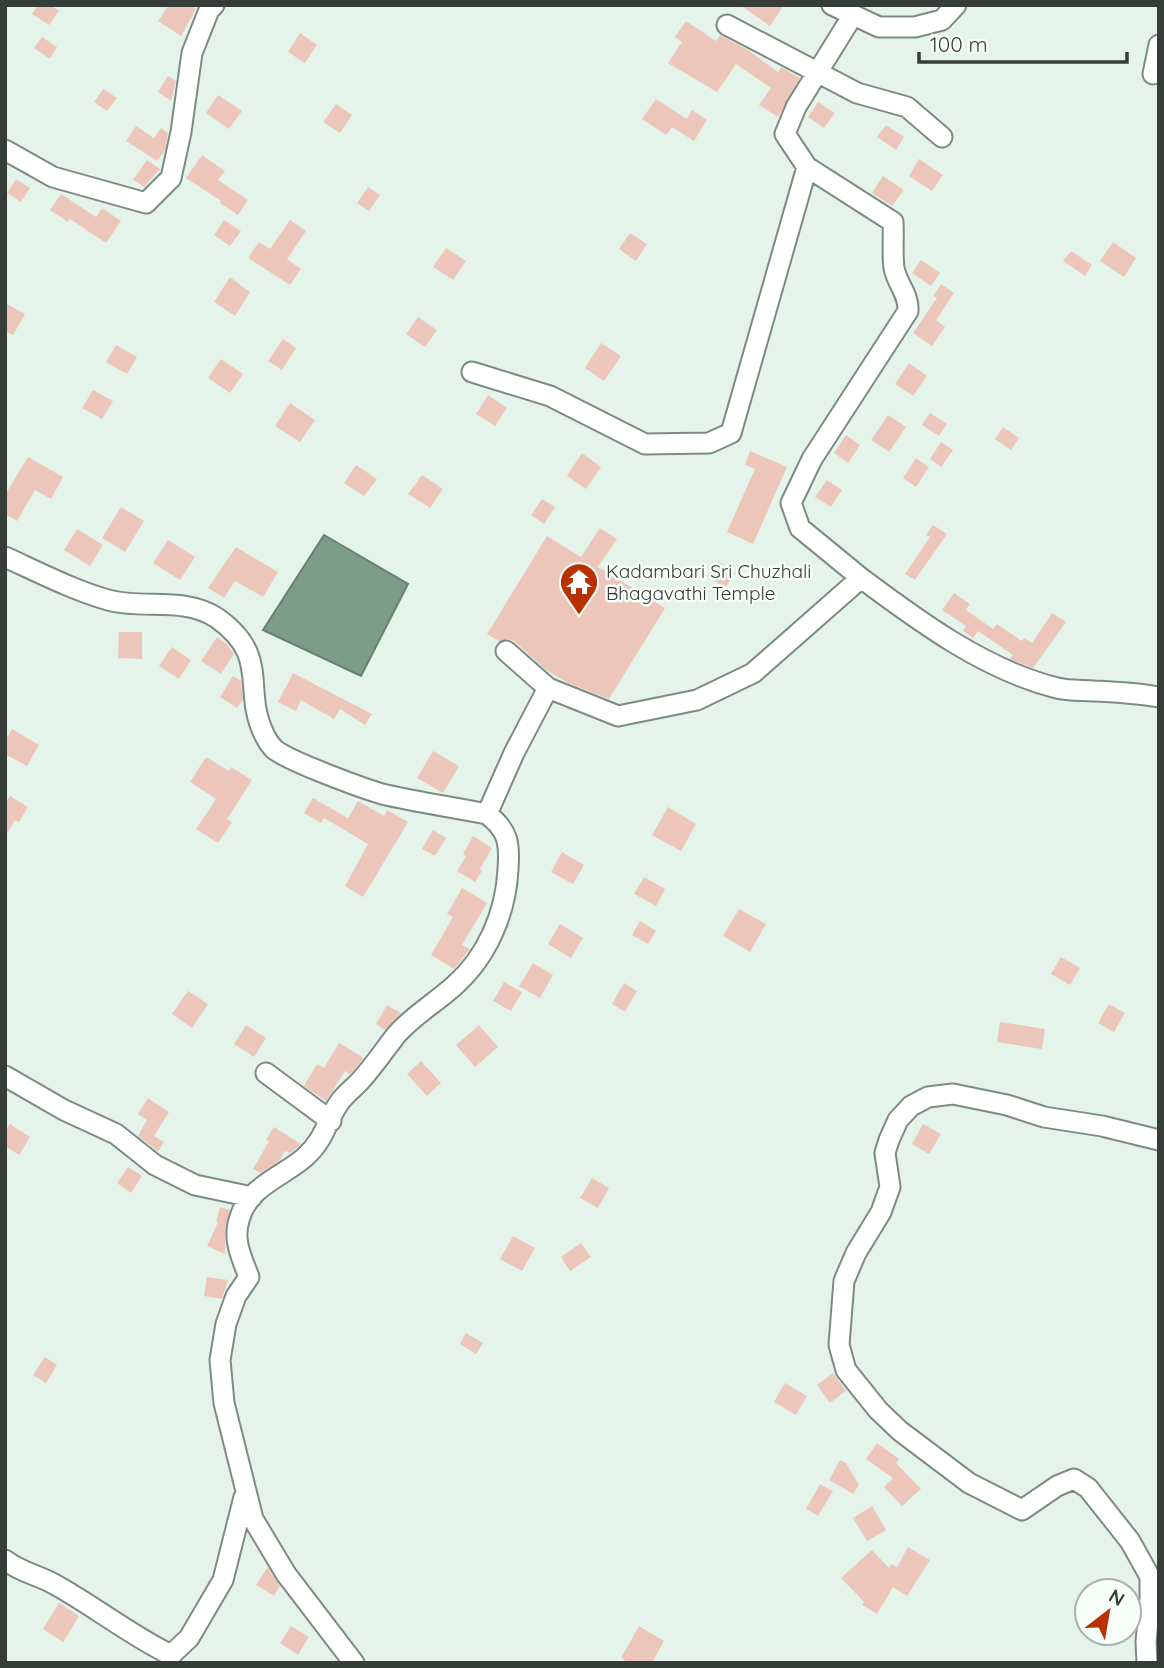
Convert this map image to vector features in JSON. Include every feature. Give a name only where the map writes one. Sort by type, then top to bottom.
[{"type":"street","points":[[5,149],[52,177],[146,203],[171,178],[181,132],[192,53],[209,10],[214,5]]},
{"type":"street","points":[[832,5],[879,27],[915,27],[942,20],[956,5]]},
{"type":"street","points":[[853,15],[796,107],[785,134],[807,167],[893,222],[894,266],[898,281],[909,300],[908,311],[811,459],[791,503],[800,528],[891,600],[969,651],[1011,673],[1060,689],[1159,697]]},
{"type":"street","points":[[727,25],[857,93],[907,107],[942,138]]},
{"type":"street","points":[[1153,74],[1159,45]]},
{"type":"street","points":[[472,372],[550,396],[645,444],[709,443],[731,433],[807,167]]},
{"type":"street","points":[[5,557],[49,578],[110,601],[191,606],[215,617],[239,637],[253,666],[257,713],[265,737],[275,750],[321,771],[382,793],[486,814],[500,824],[510,846],[508,886],[499,918],[483,954],[454,986],[426,1006],[398,1033],[362,1079],[339,1103],[323,1137],[304,1158],[272,1178],[252,1197],[240,1214],[235,1239],[249,1278],[236,1296],[226,1324],[220,1360],[224,1403],[253,1519],[286,1574],[354,1663]]},
{"type":"street","points":[[506,651],[548,688],[618,716],[697,700],[753,673],[861,578]]},
{"type":"street","points":[[486,814],[548,688]]},
{"type":"street","points":[[266,1073],[331,1121]]},
{"type":"street","points":[[5,1076],[64,1110],[116,1134],[155,1165],[195,1185],[252,1197]]},
{"type":"street","points":[[1147,1663],[1150,1577],[1130,1541],[1088,1488],[1074,1479],[1057,1486],[1022,1510],[969,1483],[900,1431],[878,1410],[846,1370],[839,1345],[844,1282],[856,1253],[881,1212],[890,1187],[885,1153],[898,1120],[911,1105],[928,1097],[953,1094],[1007,1105],[1044,1117],[1102,1126],[1159,1140]]},
{"type":"street","points":[[5,1560],[54,1584],[169,1659],[189,1638],[223,1580],[246,1488]]},
{"type":"shaded area","points":[[324,535],[408,584],[361,676],[263,630]]},
{"type":"building","points":[[38,5],[51,5],[59,11],[49,25],[32,14]]},
{"type":"building","points":[[169,5],[191,5],[196,9],[181,36],[158,21]]},
{"type":"building","points":[[740,5],[784,5],[770,26]]},
{"type":"building","points":[[686,21],[716,41],[720,35],[748,50],[778,72],[781,67],[800,78],[778,117],[759,105],[771,88],[736,64],[717,92],[668,63],[682,42],[675,37]]},
{"type":"building","points":[[300,33],[317,45],[305,63],[288,52]]},
{"type":"building","points":[[42,37],[57,47],[50,59],[34,48]]},
{"type":"building","points":[[168,76],[176,81],[171,101],[158,92]]},
{"type":"building","points":[[103,89],[117,98],[107,111],[94,102]]},
{"type":"building","points":[[218,95],[242,111],[229,129],[206,113]]},
{"type":"building","points":[[656,99],[687,119],[692,110],[707,120],[694,141],[672,127],[666,135],[642,119]]},
{"type":"building","points":[[818,102],[835,113],[824,128],[808,117]]},
{"type":"building","points":[[336,104],[352,115],[340,133],[323,122]]},
{"type":"building","points":[[886,125],[904,137],[896,150],[877,137]]},
{"type":"building","points":[[136,126],[154,138],[161,128],[168,133],[165,150],[157,161],[126,141]]},
{"type":"building","points":[[202,155],[225,171],[218,180],[248,200],[238,215],[186,178]]},
{"type":"building","points":[[919,159],[943,175],[932,191],[909,176]]},
{"type":"building","points":[[147,160],[160,169],[144,187],[133,180]]},
{"type":"building","points":[[883,176],[904,190],[892,206],[872,193]]},
{"type":"building","points":[[16,179],[30,188],[21,202],[7,193]]},
{"type":"building","points":[[368,187],[380,195],[369,211],[357,203]]},
{"type":"building","points":[[61,194],[96,217],[102,208],[121,221],[106,243],[70,219],[68,222],[50,210]]},
{"type":"building","points":[[224,220],[241,231],[230,246],[214,235]]},
{"type":"building","points":[[290,220],[306,231],[287,259],[301,269],[290,285],[248,258],[259,242],[270,249]]},
{"type":"building","points":[[630,233],[647,244],[636,261],[619,249]]},
{"type":"building","points":[[1113,242],[1136,258],[1124,277],[1100,261]]},
{"type":"building","points":[[446,248],[466,261],[453,280],[433,267]]},
{"type":"building","points":[[1071,251],[1092,265],[1085,276],[1063,261]]},
{"type":"building","points":[[921,260],[940,273],[931,286],[912,273]]},
{"type":"building","points":[[230,277],[250,292],[235,316],[214,302]]},
{"type":"building","points":[[941,284],[954,293],[936,320],[945,327],[932,346],[913,333],[937,298],[933,296]]},
{"type":"building","points":[[5,303],[25,314],[13,335],[5,331]]},
{"type":"building","points":[[418,317],[437,330],[425,347],[406,334]]},
{"type":"building","points":[[283,339],[296,348],[282,370],[268,361]]},
{"type":"building","points":[[601,343],[621,356],[604,381],[585,368]]},
{"type":"building","points":[[116,345],[137,357],[127,374],[106,362]]},
{"type":"building","points":[[221,359],[243,374],[230,393],[208,378]]},
{"type":"building","points":[[909,363],[927,376],[913,396],[895,384]]},
{"type":"building","points":[[93,390],[113,401],[102,419],[82,408]]},
{"type":"building","points":[[488,395],[507,408],[495,426],[476,414]]},
{"type":"building","points":[[290,403],[315,420],[300,442],[275,426]]},
{"type":"building","points":[[930,413],[947,424],[939,436],[922,425]]},
{"type":"building","points":[[888,415],[906,427],[889,452],[871,440]]},
{"type":"building","points":[[1003,427],[1019,438],[1011,450],[995,439]]},
{"type":"building","points":[[846,435],[860,445],[848,463],[834,453]]},
{"type":"building","points":[[941,442],[953,450],[941,467],[930,459]]},
{"type":"building","points":[[750,451],[787,467],[753,544],[727,532],[755,469],[745,465]]},
{"type":"building","points":[[582,453],[601,467],[586,489],[567,476]]},
{"type":"building","points":[[28,457],[63,477],[51,499],[35,490],[17,521],[5,514],[5,495]]},
{"type":"building","points":[[916,458],[929,467],[916,487],[903,478]]},
{"type":"building","points":[[356,465],[377,479],[364,496],[344,483]]},
{"type":"building","points":[[422,475],[443,489],[430,508],[408,494]]},
{"type":"building","points":[[827,480],[842,490],[831,507],[815,497]]},
{"type":"building","points":[[542,499],[555,507],[544,524],[531,515]]},
{"type":"building","points":[[121,507],[144,521],[125,552],[102,538]]},
{"type":"building","points":[[933,525],[947,534],[915,580],[905,574],[930,537],[926,535]]},
{"type":"building","name":"Kadambari Sri Chuzhali Bhagavathi Temple","points":[[600,528],[617,539],[598,567],[665,608],[609,699],[568,683],[545,669],[514,641],[499,641],[487,634],[547,536],[581,557]]},
{"type":"building","points":[[77,529],[103,545],[90,566],[64,550]]},
{"type":"building","points":[[168,540],[195,557],[180,580],[153,563]]},
{"type":"building","points":[[236,547],[278,572],[263,597],[235,581],[224,598],[208,588]]},
{"type":"building","points":[[718,561],[735,573],[725,588],[707,576]]},
{"type":"building","points":[[954,593],[970,604],[966,610],[993,629],[997,624],[1022,641],[1024,638],[1032,643],[1052,613],[1066,622],[1033,668],[1010,659],[1013,655],[978,631],[973,638],[963,631],[966,626],[942,610]]},
{"type":"building","points":[[119,632],[142,632],[142,659],[118,658]]},
{"type":"building","points":[[217,637],[227,644],[234,654],[221,674],[201,661]]},
{"type":"building","points":[[172,647],[191,660],[179,679],[159,666]]},
{"type":"building","points":[[293,673],[372,714],[365,725],[340,709],[334,719],[301,700],[296,711],[278,702]]},
{"type":"building","points":[[233,676],[241,681],[243,700],[237,708],[220,697]]},
{"type":"building","points":[[12,729],[39,745],[27,766],[5,754],[5,741]]},
{"type":"building","points":[[433,751],[459,766],[443,793],[417,778]]},
{"type":"building","points":[[206,757],[229,771],[231,767],[252,780],[227,819],[232,822],[218,843],[196,829],[216,799],[190,782]]},
{"type":"building","points":[[10,796],[28,807],[19,822],[15,820],[5,837],[5,804]]},
{"type":"building","points":[[313,798],[348,818],[358,801],[384,816],[387,810],[408,822],[363,897],[345,886],[368,844],[324,818],[321,823],[304,813]]},
{"type":"building","points":[[668,807],[696,824],[681,851],[652,835]]},
{"type":"building","points":[[433,830],[446,838],[435,856],[422,849]]},
{"type":"building","points":[[473,836],[492,848],[475,882],[457,871]]},
{"type":"building","points":[[562,852],[584,865],[573,884],[551,872]]},
{"type":"building","points":[[644,877],[665,889],[656,906],[634,894]]},
{"type":"building","points":[[462,888],[487,903],[462,945],[470,949],[454,969],[431,955],[453,917],[447,914]]},
{"type":"building","points":[[739,909],[766,924],[750,952],[723,936]]},
{"type":"building","points":[[640,921],[656,931],[648,944],[632,935]]},
{"type":"building","points":[[560,924],[583,938],[571,958],[548,944]]},
{"type":"building","points":[[1061,957],[1080,968],[1070,985],[1051,974]]},
{"type":"building","points":[[533,963],[553,975],[540,998],[519,986]]},
{"type":"building","points":[[504,982],[522,992],[511,1011],[493,1001]]},
{"type":"building","points":[[624,983],[637,991],[625,1012],[612,1004]]},
{"type":"building","points":[[188,991],[208,1004],[192,1028],[172,1014]]},
{"type":"building","points":[[1109,1004],[1125,1013],[1114,1032],[1098,1023]]},
{"type":"building","points":[[387,1005],[401,1013],[385,1030],[376,1024]]},
{"type":"building","points":[[1000,1022],[1045,1029],[1042,1049],[997,1042]]},
{"type":"building","points":[[246,1025],[266,1038],[254,1057],[234,1044]]},
{"type":"building","points":[[479,1025],[498,1047],[475,1067],[456,1045]]},
{"type":"building","points":[[339,1043],[364,1058],[350,1074],[345,1071],[326,1101],[304,1086],[317,1064],[324,1068]]},
{"type":"building","points":[[421,1061],[441,1083],[427,1096],[407,1074]]},
{"type":"building","points":[[148,1098],[169,1112],[154,1136],[164,1142],[158,1151],[138,1136],[147,1120],[138,1114]]},
{"type":"building","points":[[10,1124],[30,1137],[19,1155],[5,1146],[5,1131]]},
{"type":"building","points":[[923,1124],[941,1134],[929,1154],[912,1144]]},
{"type":"building","points":[[274,1127],[301,1144],[290,1153],[285,1151],[280,1160],[260,1173],[253,1169]]},
{"type":"building","points":[[128,1167],[142,1176],[131,1193],[117,1183]]},
{"type":"building","points":[[592,1178],[609,1188],[598,1208],[580,1198]]},
{"type":"building","points":[[220,1207],[230,1210],[225,1231],[225,1254],[207,1246],[218,1222]]},
{"type":"building","points":[[513,1236],[535,1248],[522,1271],[500,1259]]},
{"type":"building","points":[[581,1243],[591,1257],[570,1271],[561,1257]]},
{"type":"building","points":[[207,1277],[228,1280],[222,1299],[204,1296]]},
{"type":"building","points":[[466,1333],[483,1343],[476,1354],[460,1344]]},
{"type":"building","points":[[45,1357],[57,1365],[46,1383],[33,1375]]},
{"type":"building","points":[[833,1373],[846,1391],[830,1403],[817,1385]]},
{"type":"building","points":[[785,1383],[807,1396],[796,1415],[774,1402]]},
{"type":"building","points":[[877,1443],[899,1459],[896,1463],[921,1489],[902,1506],[884,1487],[893,1478],[866,1459]]},
{"type":"building","points":[[840,1460],[846,1463],[859,1485],[853,1494],[829,1480]]},
{"type":"building","points":[[820,1484],[833,1491],[818,1516],[806,1509]]},
{"type":"building","points":[[872,1506],[886,1530],[867,1541],[853,1518]]},
{"type":"building","points":[[908,1547],[930,1560],[907,1596],[893,1587],[877,1614],[862,1605],[864,1602],[841,1578],[872,1550],[889,1568],[891,1564],[897,1567]]},
{"type":"building","points":[[268,1567],[280,1586],[274,1596],[256,1585]]},
{"type":"building","points":[[59,1603],[79,1616],[63,1642],[43,1629]]},
{"type":"building","points":[[291,1626],[309,1637],[298,1655],[280,1643]]},
{"type":"building","points":[[639,1626],[664,1641],[652,1663],[629,1663],[621,1658]]},
{"type":"place","name":"Kadambari Sri Chuzhali Bhagavathi Temple","points":[[579,616]]}]
